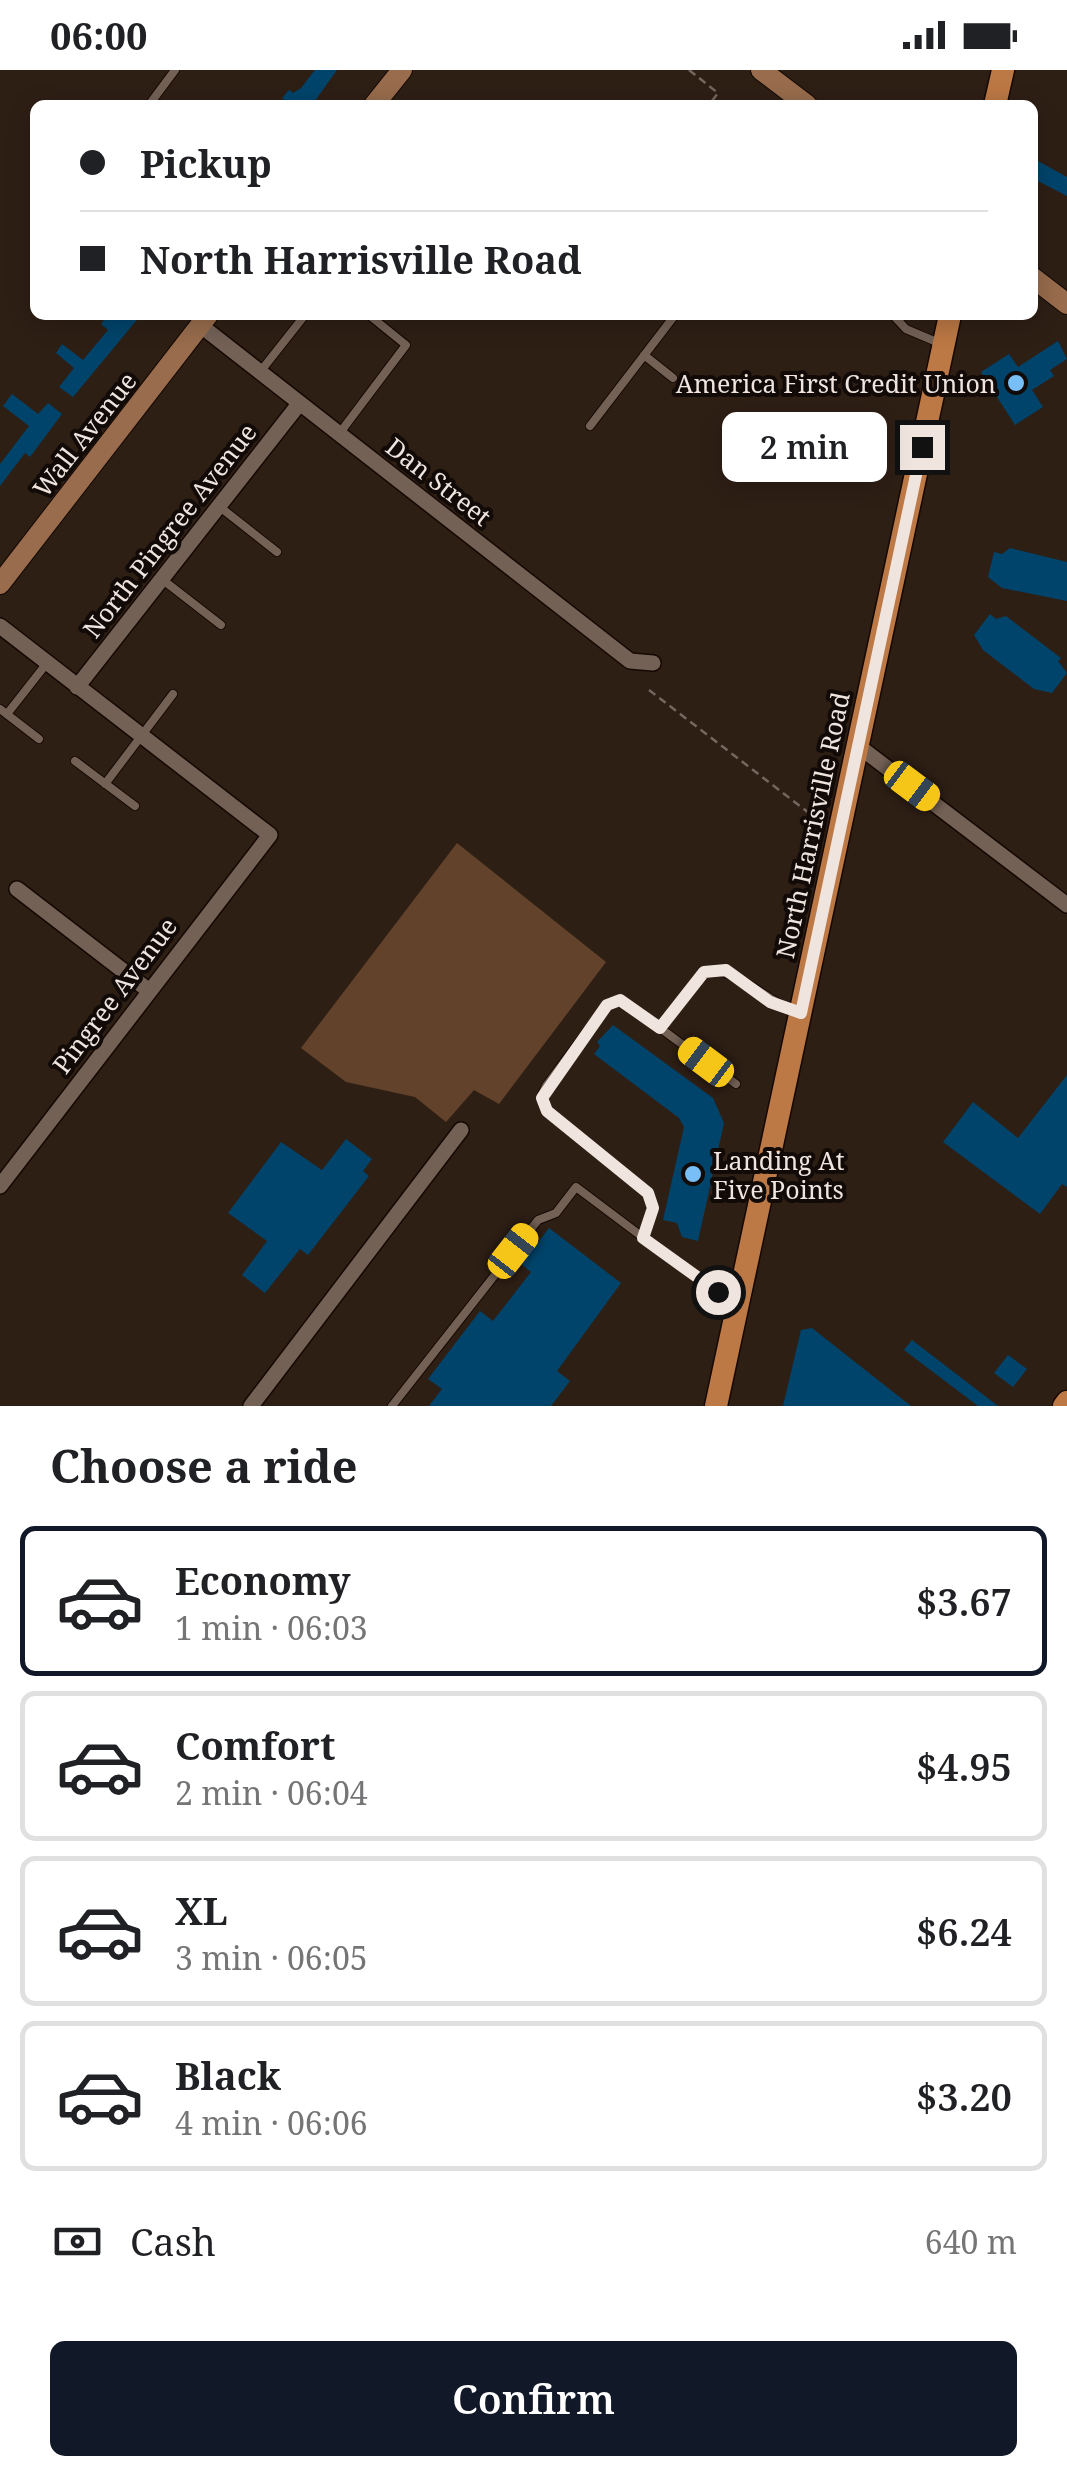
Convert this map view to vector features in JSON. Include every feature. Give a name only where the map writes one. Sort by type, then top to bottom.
[{"type":"main road","points":[[378,100],[402,70]]},
{"type":"main road","points":[[761,70],[801,100]]},
{"type":"main road","points":[[996,100],[1003,70]]},
{"type":"main road","points":[[1038,282],[1067,304]]},
{"type":"main road","name":"Wall Avenue","points":[[0,584],[204,320]]},
{"type":"main road","name":"North Harrisville Road","points":[[716,1406],[949,320]]},
{"type":"street","name":"Dan Street","points":[[204,320],[299,404],[630,661],[653,664]]},
{"type":"street","name":"North Pingree Avenue","points":[[77,687],[299,404]]},
{"type":"street","points":[[0,626],[141,736]]},
{"type":"street","name":"Pingree Avenue","points":[[0,1186],[270,835],[141,736]]},
{"type":"street","points":[[857,745],[1067,905]]},
{"type":"street","points":[[17,889],[148,990]]},
{"type":"street","points":[[251,1406],[461,1130]]},
{"type":"lane","points":[[153,100],[176,70]]},
{"type":"lane","points":[[260,372],[301,320]]},
{"type":"lane","points":[[339,434],[406,345],[375,320]]},
{"type":"lane","points":[[590,426],[671,320]]},
{"type":"lane","points":[[899,320],[920,338],[943,344]]},
{"type":"lane","points":[[644,355],[673,378]]},
{"type":"lane","points":[[220,507],[278,552]]},
{"type":"lane","points":[[162,580],[221,624]]},
{"type":"lane","points":[[39,739],[3,712],[48,663]]},
{"type":"lane","points":[[105,784],[172,694]]},
{"type":"lane","points":[[75,761],[135,806]]},
{"type":"lane","points":[[660,1028],[704,972],[712,969],[726,970],[770,1002],[801,1013]]},
{"type":"lane","points":[[643,1238],[653,1208],[648,1193],[547,1111],[542,1098],[607,1005],[620,1000],[736,1084]]},
{"type":"lane","points":[[392,1406],[538,1220],[556,1213],[576,1187],[718,1292],[740,1297]]},
{"type":"path","points":[[689,70],[718,93],[713,100]]},
{"type":"path","points":[[649,690],[838,835]]},
{"type":"shaded area","points":[[457,843],[606,962],[499,1104],[474,1090],[446,1122],[415,1097],[346,1082],[301,1048]]},
{"type":"building","points":[[315,70],[337,70],[316,100],[282,98],[289,90],[293,93]]},
{"type":"building","points":[[1038,161],[1067,177],[1067,196],[1038,181]]},
{"type":"building","points":[[104,320],[137,320],[73,397],[59,387],[74,368],[56,353],[62,344],[83,360],[108,330],[101,324]]},
{"type":"building","name":"America First Credit Union","points":[[1058,341],[1067,359],[1050,370],[1054,376],[1032,390],[1043,407],[1015,425],[981,372],[1009,354],[1018,367]]},
{"type":"building","points":[[12,394],[38,414],[48,403],[62,414],[30,457],[25,453],[0,486],[0,464],[29,426],[3,406]]},
{"type":"building","points":[[1010,548],[1067,562],[1067,601],[1002,588],[988,577],[994,552],[1002,554]]},
{"type":"building","points":[[990,614],[996,619],[1006,616],[1061,658],[1058,661],[1067,673],[1052,693],[1034,689],[983,650],[974,635]]},
{"type":"building","name":"Landing At Five Points","points":[[613,1025],[713,1098],[724,1123],[698,1241],[682,1237],[677,1223],[663,1220],[684,1127],[679,1118],[594,1054],[600,1046],[597,1042]]},
{"type":"building","points":[[1067,1075],[1067,1187],[1062,1184],[1040,1214],[943,1142],[973,1102],[1018,1138]]},
{"type":"building","points":[[346,1139],[372,1159],[363,1171],[369,1176],[308,1255],[300,1249],[265,1293],[242,1275],[267,1241],[228,1213],[281,1142],[322,1170]]},
{"type":"building","points":[[549,1228],[621,1283],[557,1371],[570,1381],[551,1406],[429,1406],[442,1389],[428,1379],[480,1311],[493,1321],[531,1272],[521,1264]]},
{"type":"building","points":[[812,1328],[911,1406],[783,1406],[801,1330]]},
{"type":"building","points":[[912,1340],[998,1406],[978,1406],[904,1350]]},
{"type":"building","points":[[1008,1355],[1027,1369],[1013,1387],[994,1373]]},
{"type":"place","name":"America First Credit Union","points":[[1016,383]]},
{"type":"place","name":"Landing At Five Points","points":[[693,1174]]},
{"type":"route","points":[[718,1292],[643,1238],[653,1208],[648,1193],[547,1111],[542,1098],[546,1086],[607,1005],[620,1000],[660,1028],[704,972],[712,969],[726,970],[770,1002],[801,1013],[922,447]]}]
